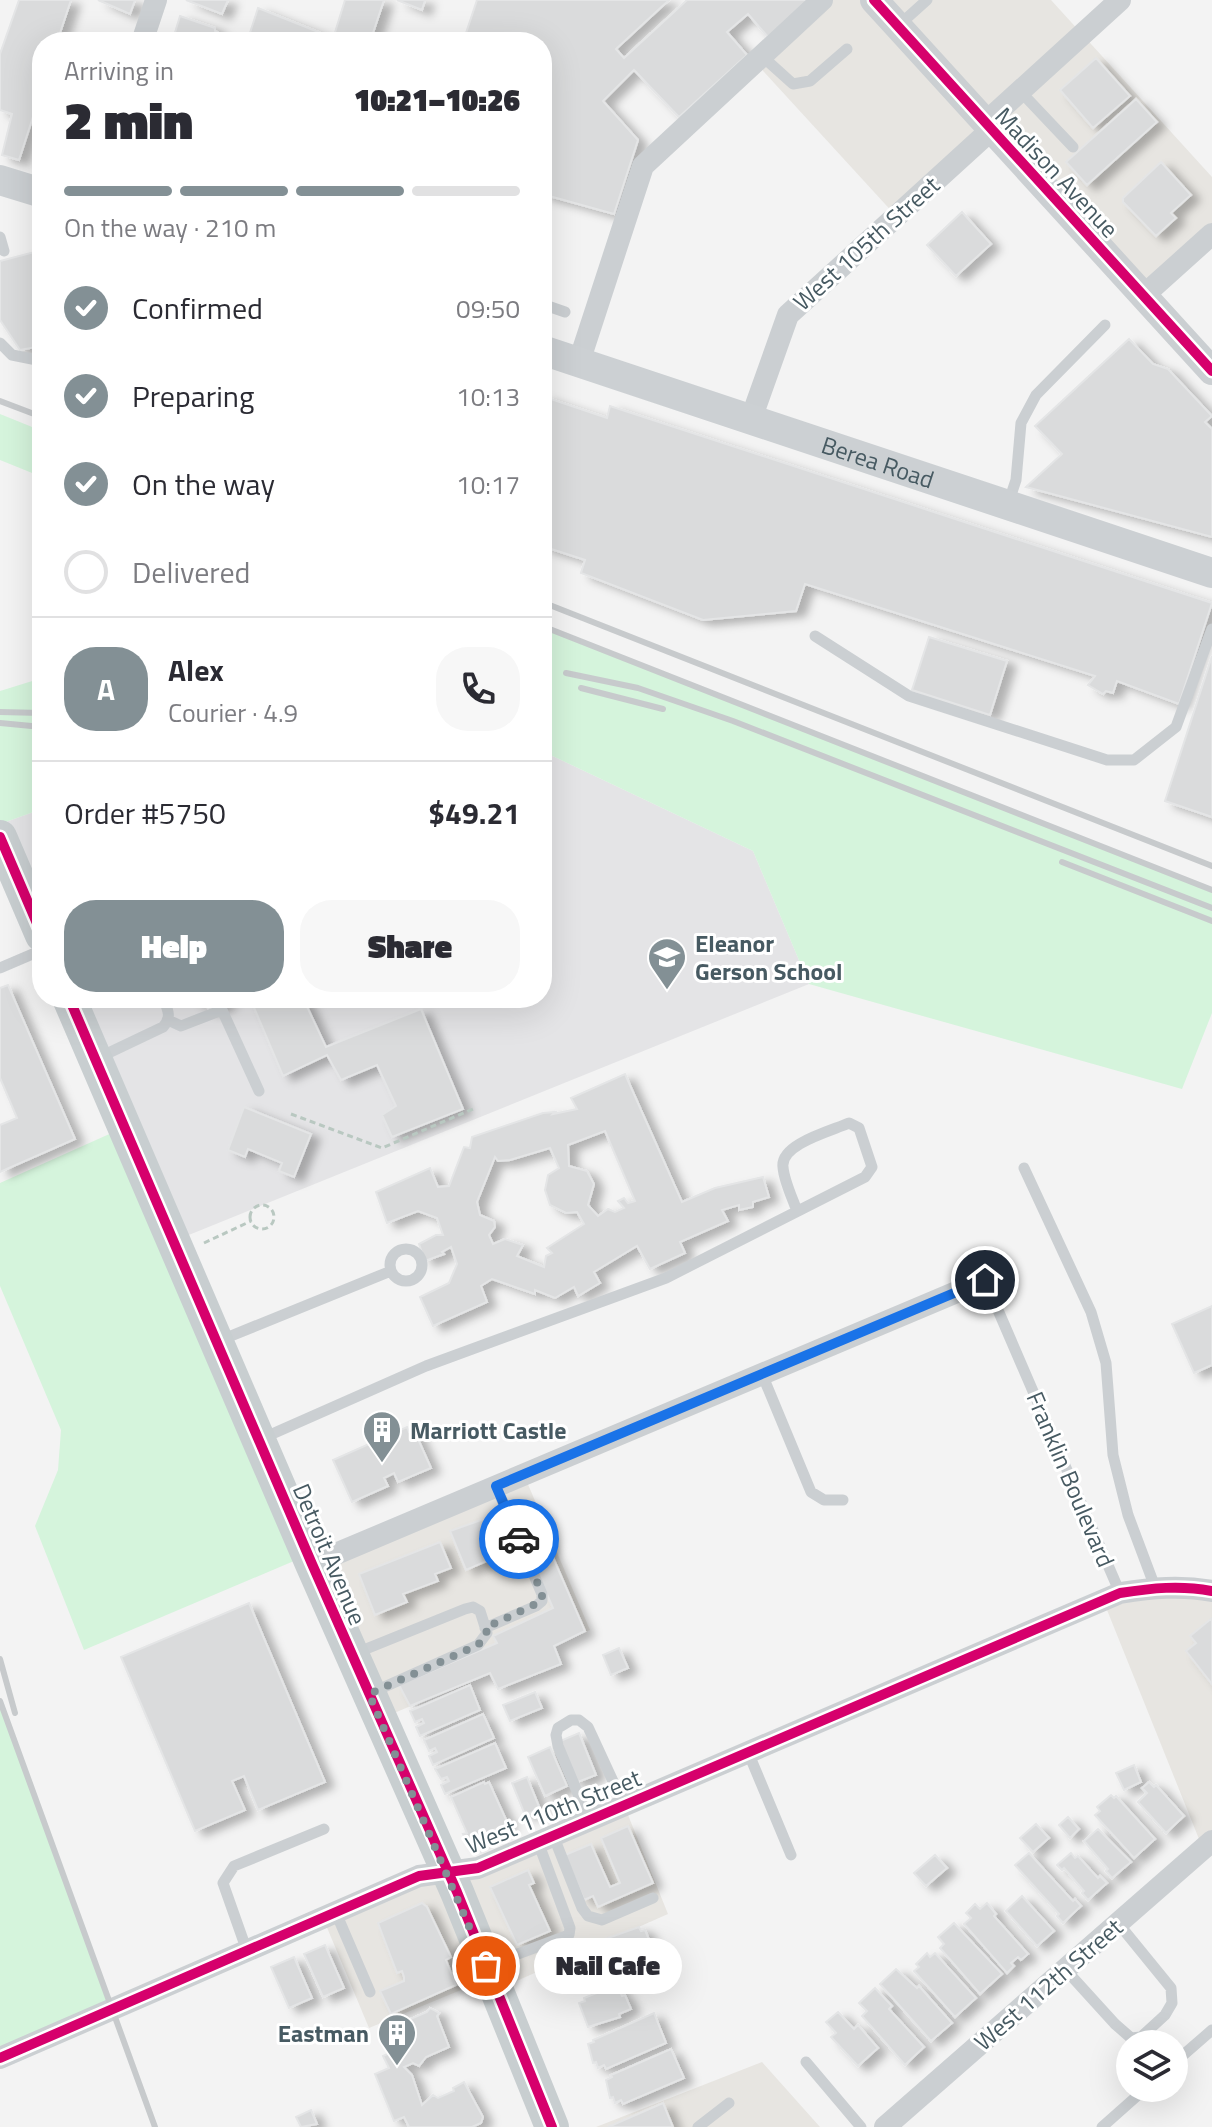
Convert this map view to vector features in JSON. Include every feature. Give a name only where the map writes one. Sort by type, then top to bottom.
[{"type":"main road","points":[[0,180],[32,190]]},
{"type":"main road","name":"Berea Road","points":[[552,353],[1212,573]]},
{"type":"main road","points":[[0,837],[32,906]]},
{"type":"main road","name":"Detroit Avenue","points":[[73,1008],[447,1871],[551,2127]]},
{"type":"street","points":[[145,32],[156,0]]},
{"type":"street","points":[[579,362],[643,166],[822,0]]},
{"type":"street","name":"Madison Avenue","points":[[874,0],[1212,371]]},
{"type":"street","name":"West 105th Street","points":[[751,419],[788,315],[988,127],[1020,91],[1120,0]]},
{"type":"street","points":[[1143,296],[1212,234]]},
{"type":"street","points":[[312,1564],[985,1280]]},
{"type":"street","name":"Franklin Boulevard","points":[[1120,1593],[1155,1587],[1212,1591]]},
{"type":"street","name":"West 110th Street","points":[[0,2058],[419,1876],[478,1868],[1120,1593]]},
{"type":"street","name":"West 112th Street","points":[[885,2127],[1212,1841]]},
{"type":"lane","points":[[897,27],[927,0]]},
{"type":"lane","points":[[762,56],[793,84],[810,81],[847,49]]},
{"type":"lane","points":[[1020,91],[1073,147]]},
{"type":"lane","points":[[0,237],[4,251]]},
{"type":"lane","points":[[552,307],[565,312]]},
{"type":"lane","points":[[1008,505],[1016,480],[1021,423],[1036,395],[1105,325]]},
{"type":"lane","points":[[0,343],[12,355],[32,359]]},
{"type":"lane","points":[[815,636],[909,696],[1107,760],[1134,760],[1176,727],[1212,629]]},
{"type":"lane","points":[[0,968],[32,954]]},
{"type":"lane","points":[[96,1059],[152,1035],[168,1020],[167,1008]]},
{"type":"lane","points":[[168,1020],[181,1026],[222,1010],[259,1091]]},
{"type":"lane","points":[[259,1440],[426,1366],[666,1278],[726,1250],[865,1177],[872,1167],[859,1128],[849,1123],[791,1148],[783,1158],[783,1168],[797,1211]]},
{"type":"lane","points":[[1024,1168],[1091,1312],[1106,1363],[1113,1455],[1128,1515],[1155,1587]]},
{"type":"lane","points":[[217,1342],[391,1271]]},
{"type":"lane","name":"Franklin Boulevard","points":[[985,1280],[1120,1593]]},
{"type":"lane","points":[[762,1374],[811,1492],[824,1500],[843,1500]]},
{"type":"lane","points":[[485,1628],[542,1601],[542,1594],[496,1486]]},
{"type":"lane","points":[[351,1655],[465,1609],[473,1607],[480,1611],[487,1633],[478,1645],[369,1694]]},
{"type":"lane","points":[[589,1820],[556,1735],[558,1728],[571,1720],[579,1720],[588,1727],[624,1805]]},
{"type":"lane","points":[[748,1752],[791,1855]]},
{"type":"lane","points":[[247,1951],[223,1883],[234,1866],[324,1829]]},
{"type":"lane","points":[[545,1839],[588,1916],[602,1920],[653,1898]]},
{"type":"lane","points":[[486,1966],[569,1935],[570,1928],[545,1839]]},
{"type":"lane","points":[[336,1913],[370,1992]]},
{"type":"lane","points":[[1065,1969],[1115,2024],[1131,2038],[1141,2037],[1165,2015],[1172,2003],[1171,1988],[1118,1923]]},
{"type":"lane","points":[[1188,2051],[1212,2030]]},
{"type":"lane","points":[[806,2062],[861,2127]]},
{"type":"lane","points":[[1102,2127],[1130,2102]]},
{"type":"lane","points":[[698,2127],[729,2103]]},
{"type":"path","points":[[291,1114],[382,1148],[473,1109]]},
{"type":"path","points":[[259,1206],[266,1206],[274,1214],[268,1228],[256,1227],[251,1221],[253,1211],[259,1206]]},
{"type":"path","points":[[201,1244],[251,1221]]},
{"type":"shaded area","points":[[822,0],[1051,0],[1212,177],[1212,234],[1143,296],[991,130],[896,216],[755,62]]},
{"type":"shaded area","name":"Eleanor Gerson School","points":[[552,756],[753,851],[809,984],[174,1241],[73,1008],[552,1008]]},
{"type":"shaded area","points":[[32,813],[32,909],[0,824]]},
{"type":"shaded area","points":[[524,1475],[590,1630],[380,1719],[312,1564]]},
{"type":"shaded area","points":[[1212,1591],[1212,1841],[1203,1849],[1103,1600]]},
{"type":"shaded area","points":[[624,1805],[668,1914],[496,1990],[490,1978],[369,2028],[323,1918]]},
{"type":"shaded area","points":[[762,2062],[820,2127],[596,2127]]},
{"type":"green space","points":[[0,414],[32,427],[32,473],[0,460]]},
{"type":"green space","points":[[552,631],[1212,890],[1212,1013],[1182,1089],[809,984],[753,851],[552,756]]},
{"type":"green space","points":[[32,681],[32,813],[0,824],[0,691]]},
{"type":"green space","points":[[125,1127],[308,1555],[84,1650],[35,1526],[58,1470],[61,1430],[0,1286],[0,1183]]},
{"type":"green space","points":[[0,1701],[112,2009],[0,2058]]},
{"type":"building","points":[[19,0],[71,0],[60,32],[32,32],[32,120],[19,160],[2,155],[12,114],[0,110],[0,54]]},
{"type":"building","points":[[98,0],[135,0],[130,14]]},
{"type":"building","points":[[186,0],[228,0],[222,14]]},
{"type":"building","points":[[345,0],[384,0],[373,32],[335,32]]},
{"type":"building","points":[[397,0],[425,0],[422,10]]},
{"type":"building","points":[[477,0],[669,0],[616,49],[624,58],[687,0],[809,0],[768,37],[748,14],[727,32],[747,55],[679,117],[634,70],[603,101],[638,140],[614,214],[552,197],[552,32],[466,32]]},
{"type":"building","points":[[258,8],[318,32],[250,32]]},
{"type":"building","points":[[180,16],[215,28],[217,32],[175,32]]},
{"type":"building","points":[[1096,58],[1130,96],[1093,128],[1060,90]]},
{"type":"building","points":[[1136,99],[1157,122],[1087,185],[1066,162]]},
{"type":"building","points":[[1161,162],[1191,195],[1171,213],[1176,218],[1156,236],[1123,202],[1123,198]]},
{"type":"building","points":[[962,212],[991,244],[956,276],[927,245]]},
{"type":"building","points":[[32,253],[32,348],[20,350],[0,320],[0,261]]},
{"type":"building","points":[[1129,339],[1153,364],[1168,369],[1212,416],[1205,422],[1212,429],[1212,537],[1026,487],[1062,454],[1035,426]]},
{"type":"building","points":[[552,399],[607,418],[610,406],[1212,603],[1179,704],[1117,681],[1113,693],[1106,691],[1103,694],[1088,685],[1095,676],[805,584],[796,611],[703,620],[581,573],[585,560],[552,549]]},
{"type":"building","points":[[929,637],[1007,661],[990,715],[912,690]]},
{"type":"building","points":[[1212,656],[1212,817],[1165,801]]},
{"type":"building","points":[[8,985],[75,1139],[0,1172],[0,1125],[17,1118],[0,1078],[0,988]]},
{"type":"building","points":[[254,1008],[308,1008],[326,1047],[421,1009],[463,1109],[392,1137],[382,1115],[396,1106],[377,1065],[341,1080],[327,1055],[283,1076]]},
{"type":"building","points":[[625,1074],[682,1202],[715,1188],[763,1177],[769,1197],[753,1202],[753,1207],[739,1210],[739,1205],[722,1210],[728,1221],[680,1242],[685,1253],[650,1269],[637,1246],[594,1272],[600,1283],[578,1296],[574,1287],[555,1298],[492,1279],[481,1286],[487,1302],[433,1326],[420,1297],[449,1283],[457,1264],[451,1247],[442,1252],[444,1254],[425,1261],[419,1244],[436,1235],[443,1235],[437,1218],[418,1211],[387,1223],[376,1192],[430,1168],[438,1187],[449,1186],[464,1147],[470,1148],[472,1137],[543,1113],[577,1109],[571,1098]],"holes":[[[605,1131],[635,1201],[628,1203],[624,1198],[618,1201],[624,1208],[615,1212],[608,1209],[598,1216],[588,1205],[594,1184],[587,1171],[569,1166],[568,1145]],[[550,1148],[559,1168],[548,1175],[545,1190],[550,1205],[566,1213],[577,1212],[584,1224],[547,1248],[552,1253],[546,1256],[544,1267],[517,1256],[523,1245],[505,1239],[493,1244],[489,1235],[495,1227],[494,1221],[480,1215],[477,1202],[495,1157],[498,1161],[510,1160]]]},
{"type":"building","points":[[244,1107],[311,1134],[294,1177],[279,1171],[282,1163],[248,1149],[245,1157],[228,1150]]},
{"type":"building","points":[[1212,1306],[1212,1365],[1194,1373],[1172,1324]]},
{"type":"building","name":"Marriott Castle","points":[[407,1427],[409,1432],[414,1430],[431,1468],[398,1482],[394,1473],[384,1478],[388,1486],[352,1502],[333,1460]]},
{"type":"building","points":[[532,1509],[585,1631],[554,1646],[561,1664],[498,1689],[490,1673],[410,1706],[399,1685],[497,1643],[493,1636],[553,1608],[514,1519]]},
{"type":"building","points":[[495,1515],[510,1551],[466,1570],[450,1531]]},
{"type":"building","points":[[440,1542],[451,1568],[435,1574],[438,1581],[403,1594],[407,1602],[375,1615],[359,1574]]},
{"type":"building","points":[[249,1603],[325,1782],[258,1810],[244,1776],[232,1781],[245,1810],[195,1831],[121,1657]]},
{"type":"building","points":[[1212,1618],[1212,1684],[1186,1651],[1196,1643],[1190,1636]]},
{"type":"building","points":[[619,1648],[628,1668],[611,1675],[603,1655]]},
{"type":"building","points":[[470,1685],[480,1710],[420,1736],[416,1727],[424,1723],[422,1719],[415,1722],[410,1711]]},
{"type":"building","points":[[535,1692],[542,1708],[510,1721],[503,1705]]},
{"type":"building","points":[[483,1714],[494,1738],[433,1765],[429,1756],[437,1752],[435,1748],[429,1751],[424,1740]]},
{"type":"building","points":[[579,1733],[596,1775],[575,1783],[558,1742]]},
{"type":"building","points":[[495,1743],[506,1768],[445,1794],[441,1785],[449,1781],[447,1777],[441,1779],[435,1769]]},
{"type":"building","points":[[550,1747],[567,1786],[545,1796],[528,1757]]},
{"type":"building","points":[[1134,1765],[1141,1782],[1124,1790],[1116,1773]]},
{"type":"building","points":[[527,1777],[540,1809],[525,1815],[512,1783]]},
{"type":"building","points":[[489,1782],[508,1824],[468,1844],[463,1834],[467,1833],[451,1797]]},
{"type":"building","points":[[1149,1782],[1154,1787],[1156,1785],[1184,1816],[1166,1833],[1138,1802],[1147,1793],[1142,1788]]},
{"type":"building","points":[[1111,1795],[1116,1796],[1155,1839],[1134,1858],[1095,1815],[1100,1811],[1097,1807]]},
{"type":"building","points":[[1068,1817],[1079,1829],[1070,1838],[1059,1825]]},
{"type":"building","points":[[1036,1824],[1049,1838],[1033,1852],[1020,1838]]},
{"type":"building","points":[[628,1826],[653,1883],[598,1907],[593,1896],[584,1900],[565,1855],[591,1844],[610,1887],[620,1883],[601,1838]]},
{"type":"building","points":[[1098,1829],[1131,1862],[1112,1878],[1084,1841]]},
{"type":"building","points":[[1029,1853],[1081,1906],[1063,1923],[1057,1916],[1059,1914],[1015,1865]]},
{"type":"building","points":[[1071,1853],[1107,1883],[1088,1900],[1064,1868],[1062,1870],[1057,1865]]},
{"type":"building","points":[[935,1855],[947,1868],[926,1886],[914,1873]]},
{"type":"building","points":[[528,1870],[534,1883],[529,1885],[550,1931],[517,1945],[490,1887]]},
{"type":"building","points":[[1022,1896],[1054,1931],[1037,1946],[1006,1911]]},
{"type":"building","points":[[422,1903],[427,1907],[451,1957],[446,1960],[456,1985],[391,2014],[380,1991],[404,1981],[404,1977],[402,1971],[397,1973],[378,1923]]},
{"type":"building","points":[[987,1903],[996,1914],[994,1916],[1028,1954],[1011,1963],[1014,1966],[1007,1973],[964,1924],[971,1918],[966,1913],[975,1904],[980,1909]]},
{"type":"building","points":[[954,1923],[1002,1974],[980,1994],[940,1948],[944,1944],[938,1937]]},
{"type":"building","points":[[639,1927],[641,1931],[645,1930],[652,1947],[650,1950],[604,1973],[594,1951],[608,1946],[605,1939]]},
{"type":"building","points":[[325,1945],[344,1988],[323,1997],[304,1954]]},
{"type":"building","points":[[927,1953],[930,1957],[935,1953],[976,1998],[955,2017],[914,1971],[919,1967],[916,1964]]},
{"type":"building","points":[[294,1957],[312,1998],[289,2008],[271,1967]]},
{"type":"building","points":[[896,1969],[917,1988],[919,1986],[952,2023],[931,2041],[880,1984]]},
{"type":"building","points":[[617,1985],[631,2009],[619,2014],[620,2017],[588,2027],[579,2003]]},
{"type":"building","points":[[875,1988],[892,2006],[889,2009],[924,2047],[905,2065],[862,2016],[867,2011],[859,2003]]},
{"type":"building","name":"Eastman","points":[[430,2008],[439,2013],[437,2016],[449,2047],[426,2057],[419,2066],[413,2063],[404,2067],[412,2075],[422,2105],[433,2095],[438,2098],[454,2091],[453,2088],[464,2082],[483,2117],[481,2123],[472,2127],[409,2127],[404,2117],[394,2121],[375,2074],[389,2068],[383,2056],[392,2052],[387,2042],[393,2039],[388,2027],[396,2025],[400,2019],[406,2021],[427,2012]]},
{"type":"building","points":[[838,2012],[854,2029],[858,2025],[878,2048],[858,2066],[831,2037],[836,2033],[826,2022]]},
{"type":"building","points":[[654,2013],[666,2043],[606,2069],[604,2065],[598,2068],[596,2062],[593,2063],[588,2044]]},
{"type":"building","points":[[671,2049],[684,2078],[623,2104],[621,2100],[615,2103],[613,2097],[610,2098],[606,2080],[611,2075]]},
{"type":"building","points":[[663,2103],[673,2127],[608,2127]]},
{"type":"building","points":[[311,2110],[317,2124],[301,2127],[296,2117]]},
{"type":"railway","points":[[0,401],[32,413]]},
{"type":"railway","points":[[552,606],[1212,866]]},
{"type":"railway","points":[[552,630],[1212,890]]},
{"type":"railway","points":[[566,673],[638,688],[733,721],[1212,908]]},
{"type":"railway","points":[[581,688],[663,709]]},
{"type":"railway","points":[[0,712],[32,713]]},
{"type":"railway","points":[[0,723],[32,726]]},
{"type":"railway","points":[[1062,862],[1212,921]]},
{"type":"railway","points":[[0,1659],[15,1713]]},
{"type":"railway","points":[[0,1701],[155,2127]]},
{"type":"cycle path","points":[[874,0],[1212,371]]},
{"type":"cycle path","points":[[0,837],[32,912]]},
{"type":"cycle path","points":[[73,1008],[312,1564],[457,1892],[552,2127]]},
{"type":"cycle path","points":[[0,2058],[419,1876],[478,1868],[1120,1593],[1166,1588],[1212,1591]]},
{"type":"way so far","points":[[486,1966],[457,1892],[369,1694],[478,1645],[487,1633],[485,1628],[542,1601],[542,1594],[519,1539]]},
{"type":"place","name":"Eleanor Gerson School","points":[[667,991]]},
{"type":"place","name":"Marriott Castle","points":[[382,1464]]},
{"type":"place","name":"Nail Cafe","points":[[486,1966]]},
{"type":"place","name":"Eastman","points":[[397,2067]]},
{"type":"route","points":[[519,1539],[496,1486],[985,1280]]}]
